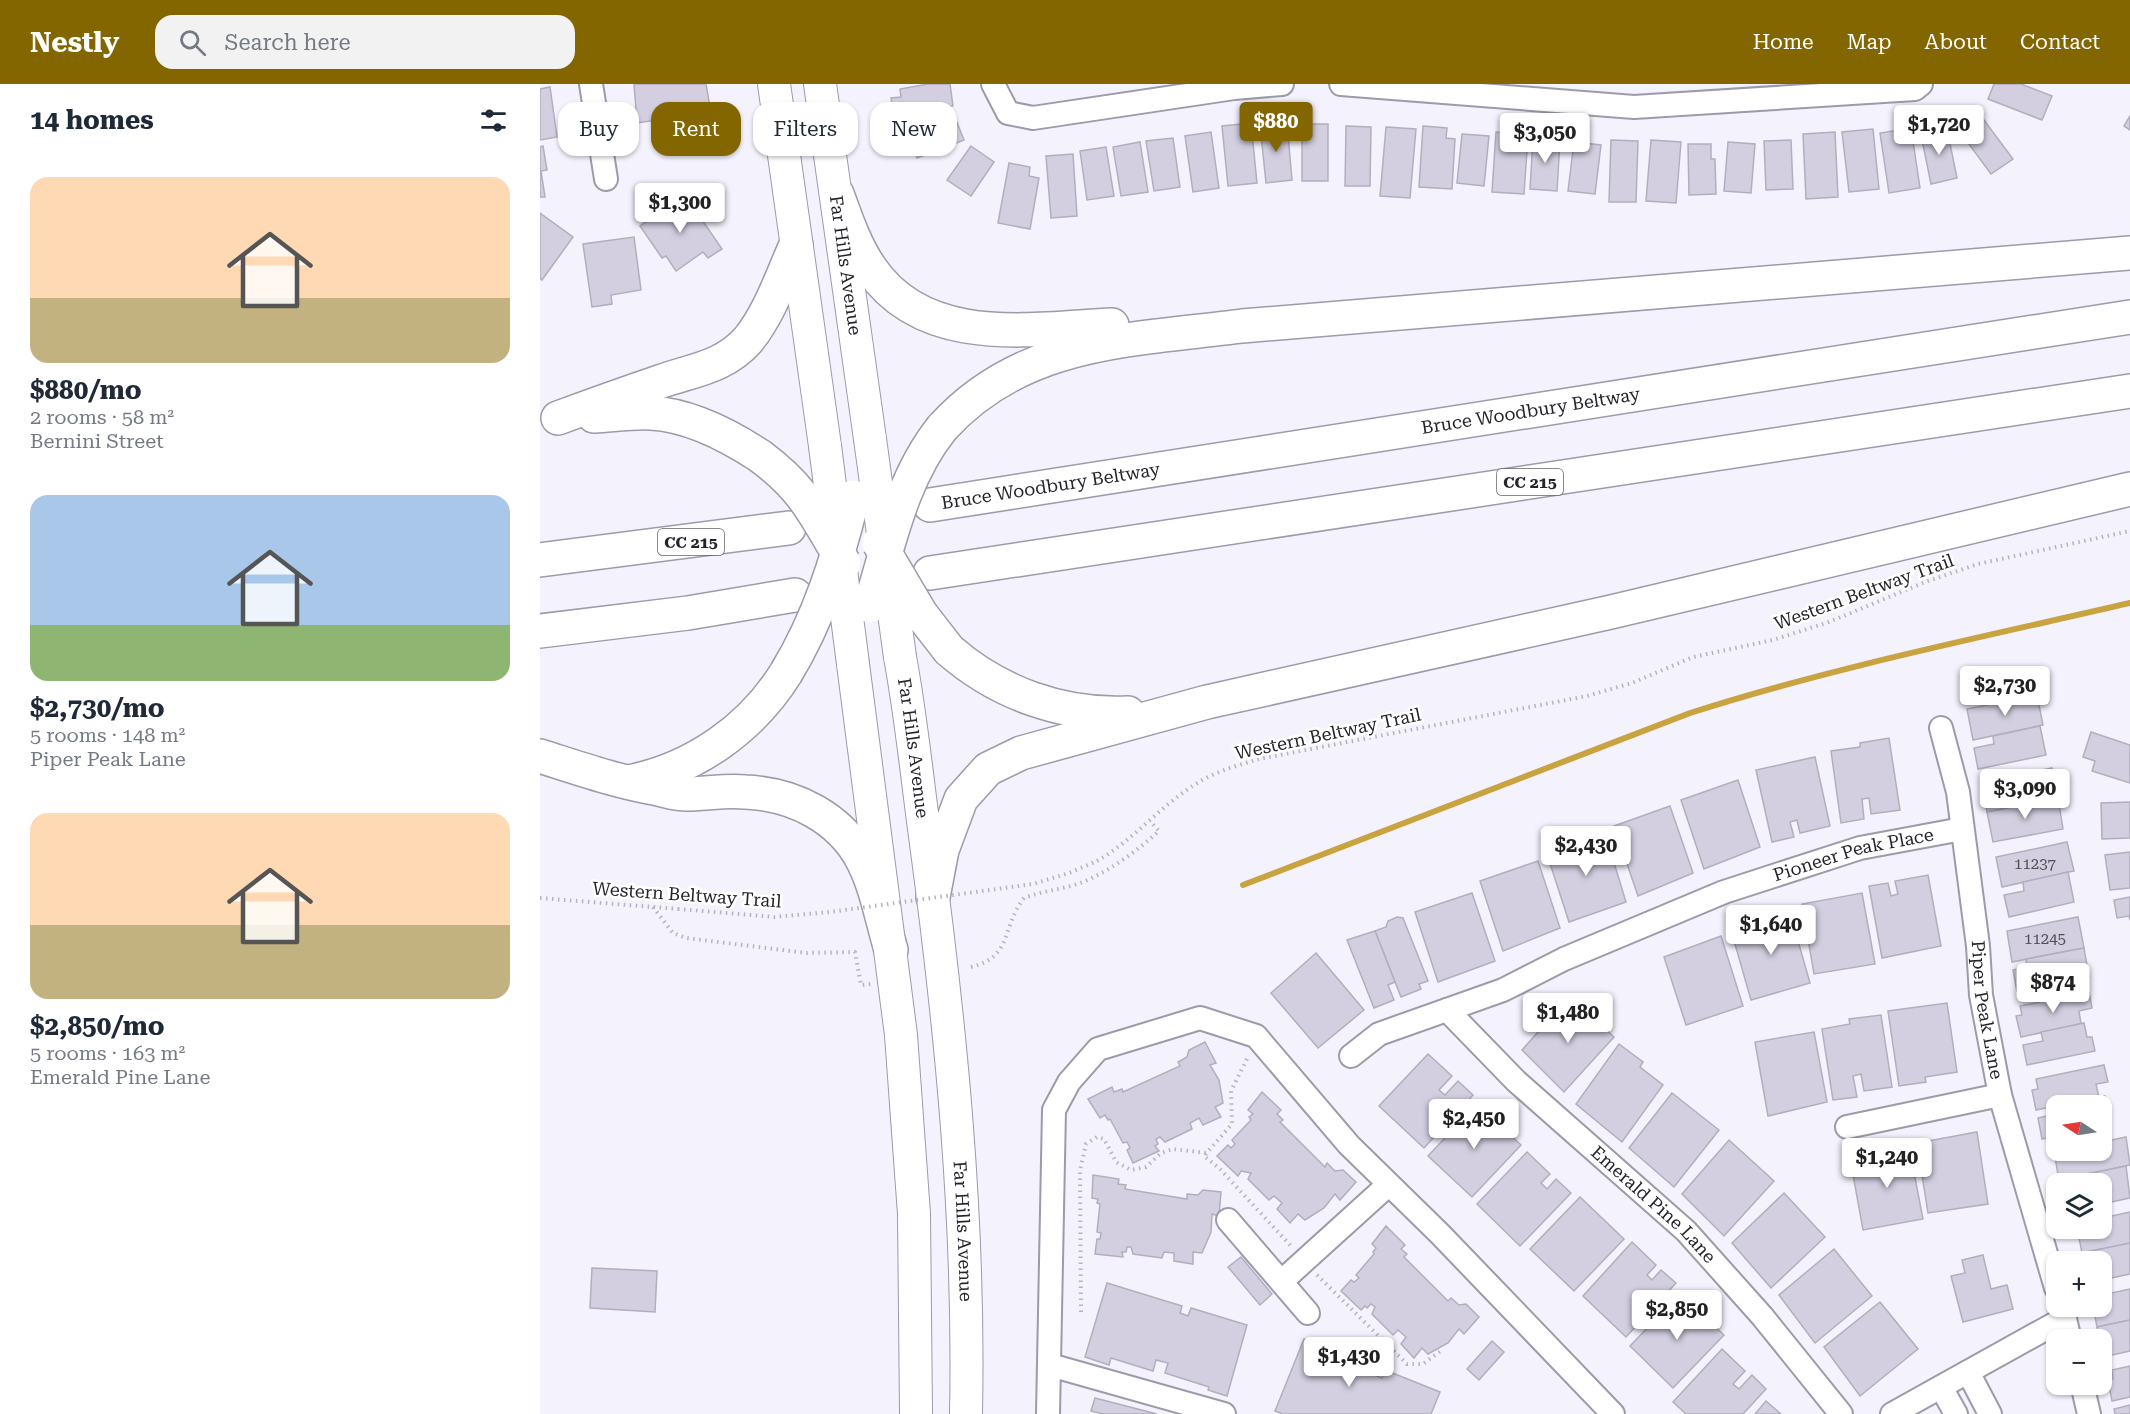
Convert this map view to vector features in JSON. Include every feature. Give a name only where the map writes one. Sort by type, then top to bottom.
[{"type":"highway","points":[[837,194],[856,243],[877,277],[907,303],[942,321],[974,328],[999,330],[1120,325],[1242,326]]},
{"type":"highway","points":[[549,419],[668,379],[700,371],[729,357],[749,338],[763,318],[796,245]]},
{"type":"highway","points":[[853,664],[913,473],[942,428],[961,409],[993,384],[1015,370],[1053,355],[1096,345],[1242,326],[2130,253]]},
{"type":"highway","name":"Bruce Woodbury Beltway","points":[[930,505],[2130,318]]},
{"type":"highway","name":"CC 215","points":[[930,573],[2130,391]]},
{"type":"highway","points":[[549,419],[662,414],[719,432],[760,456],[786,477],[806,499],[900,657]]},
{"type":"highway","points":[[625,783],[665,772],[709,751],[754,715],[786,673],[812,624],[839,555],[870,439]]},
{"type":"highway","points":[[825,446],[921,614],[949,650],[990,680],[1021,695],[1069,709],[1100,713],[1135,713],[1207,702]]},
{"type":"highway","points":[[933,897],[938,864],[956,808],[971,786],[995,764],[1031,750],[1207,702],[1611,612],[2130,489]]},
{"type":"highway","name":"CC 215","points":[[540,560],[789,528]]},
{"type":"highway","points":[[540,555],[592,555]]},
{"type":"highway","points":[[540,631],[688,613],[795,595]]},
{"type":"highway","points":[[540,756],[625,783],[684,794],[735,791],[769,795],[796,802],[844,831],[859,851],[874,889],[891,950]]},
{"type":"main road","points":[[774,84],[825,446],[902,1045],[913,1192],[917,1310],[916,1414]]},
{"type":"main road","name":"Far Hills Avenue","points":[[820,84],[837,194],[946,997],[959,1143],[965,1262],[966,1414]]},
{"type":"street","points":[[591,84],[606,179]]},
{"type":"street","points":[[993,84],[1008,113],[1023,118],[1043,117],[1234,88],[1282,84]]},
{"type":"street","points":[[1341,84],[1634,107],[1915,88],[1921,84]]},
{"type":"street","name":"Piper Peak Lane","points":[[1941,728],[1958,792],[1981,995],[2000,1095],[2046,1254]]},
{"type":"street","name":"Pioneer Peak Place","points":[[1351,1056],[1379,1034],[1503,990],[1564,959],[1724,892],[1860,848],[1962,829]]},
{"type":"street","name":"Emerald Pine Lane","points":[[1447,1010],[1516,1082],[1686,1232],[1762,1316],[1841,1414]]},
{"type":"street","points":[[1048,1414],[1054,1110],[1069,1082],[1098,1049],[1200,1018],[1256,1036],[1349,1145],[1440,1234],[1613,1414]]},
{"type":"street","points":[[1846,1127],[2000,1095]]},
{"type":"street","points":[[1282,1281],[1388,1185]]},
{"type":"street","points":[[1228,1220],[1308,1313]]},
{"type":"street","points":[[1892,1414],[1968,1372],[2055,1317]]},
{"type":"street","points":[[1050,1365],[1224,1414]]},
{"type":"street","points":[[1968,1372],[1990,1414]]},
{"type":"street","points":[[1941,1387],[1956,1414]]},
{"type":"street","points":[[2085,1395],[2089,1414]]},
{"type":"path","name":"Western Beltway Trail","points":[[540,898],[774,917],[830,912],[1033,884],[1069,873],[1097,861],[1120,847],[1201,781],[1259,759],[1587,696],[1632,683],[1693,657],[1773,640],[1830,622],[1925,582],[1978,564],[2130,531]]},
{"type":"path","points":[[971,968],[988,963],[996,957],[1010,919],[1024,898],[1078,883],[1118,863],[1159,831],[1150,821]]},
{"type":"path","points":[[653,907],[668,928],[686,938],[806,953],[855,952],[861,985],[875,983]]},
{"type":"path","points":[[1247,1059],[1231,1091],[1232,1124],[1204,1156],[1220,1169],[1296,1251]]},
{"type":"path","points":[[1081,1312],[1080,1170],[1086,1144],[1097,1137],[1104,1140],[1116,1162],[1131,1170],[1146,1167],[1161,1153],[1173,1149],[1206,1153]]},
{"type":"path","points":[[1313,1271],[1407,1364],[1423,1364],[1442,1350]]},
{"type":"building","points":[[634,84],[706,84],[709,102],[651,102],[651,121],[639,123],[639,102],[635,102]]},
{"type":"building","points":[[928,84],[950,84],[952,102],[892,102],[891,98],[901,97],[900,89]]},
{"type":"building","points":[[1994,84],[2021,84],[2052,96],[2042,120],[1988,99]]},
{"type":"building","points":[[550,87],[557,137],[540,140],[540,89]]},
{"type":"building","points":[[1978,112],[2013,159],[1991,174],[1957,128]]},
{"type":"building","points":[[2130,116],[2130,130],[2124,126]]},
{"type":"building","points":[[957,122],[964,140],[957,143]]},
{"type":"building","points":[[1251,123],[1257,183],[1228,186],[1222,126]]},
{"type":"building","points":[[1287,123],[1292,180],[1266,183],[1260,125]]},
{"type":"building","points":[[1302,124],[1328,124],[1328,181],[1302,181]]},
{"type":"building","points":[[1346,126],[1371,127],[1370,186],[1345,186]]},
{"type":"building","points":[[1423,126],[1447,128],[1446,138],[1455,139],[1452,189],[1419,187]]},
{"type":"building","points":[[1386,127],[1416,129],[1410,198],[1380,196]]},
{"type":"building","points":[[1911,128],[1920,188],[1889,193],[1880,133]]},
{"type":"building","points":[[1873,129],[1879,189],[1849,192],[1842,132]]},
{"type":"building","points":[[1947,129],[1957,178],[1931,184],[1921,135]]},
{"type":"building","points":[[1211,132],[1219,188],[1193,192],[1185,136]]},
{"type":"building","points":[[1496,132],[1528,136],[1524,194],[1492,192]]},
{"type":"building","points":[[1835,132],[1838,197],[1806,199],[1803,134]]},
{"type":"building","points":[[1462,134],[1489,136],[1484,186],[1457,183]]},
{"type":"building","points":[[1173,138],[1180,187],[1154,191],[1146,141]]},
{"type":"building","points":[[1533,138],[1560,140],[1557,191],[1530,189]]},
{"type":"building","points":[[1611,140],[1638,141],[1636,202],[1609,202]]},
{"type":"building","points":[[1651,140],[1681,142],[1676,203],[1646,201]]},
{"type":"building","points":[[1791,140],[1793,189],[1766,190],[1764,141]]},
{"type":"building","points":[[1140,142],[1148,192],[1121,196],[1113,147]]},
{"type":"building","points":[[1574,142],[1601,145],[1595,194],[1568,191]]},
{"type":"building","points":[[1728,142],[1755,144],[1751,193],[1724,191]]},
{"type":"building","points":[[1688,144],[1711,144],[1711,159],[1715,159],[1716,194],[1689,195]]},
{"type":"building","points":[[543,146],[547,170],[541,171],[545,197],[540,197],[540,147]]},
{"type":"building","points":[[971,146],[994,162],[971,196],[947,180]]},
{"type":"building","points":[[1106,147],[1114,196],[1087,200],[1080,151]]},
{"type":"building","points":[[1073,154],[1077,216],[1051,218],[1046,156]]},
{"type":"building","points":[[1009,163],[1030,167],[1029,176],[1039,178],[1030,229],[998,223]]},
{"type":"building","points":[[685,195],[722,249],[708,258],[703,252],[676,271],[666,256],[662,258],[640,226]]},
{"type":"building","points":[[540,213],[573,237],[542,280],[540,278]]},
{"type":"building","points":[[634,237],[641,290],[611,295],[612,304],[592,307],[583,244]]},
{"type":"building","points":[[2037,695],[2043,725],[1973,740],[1967,709]]},
{"type":"building","points":[[2040,726],[2046,755],[1978,769],[1974,748],[1994,744],[1993,736]]},
{"type":"building","points":[[2091,732],[2130,745],[2130,783],[2092,771],[2095,761],[2083,757]]},
{"type":"building","points":[[1889,738],[1900,810],[1871,814],[1869,798],[1862,799],[1864,819],[1841,823],[1831,751],[1860,747],[1860,743]]},
{"type":"building","points":[[1815,757],[1830,826],[1800,833],[1797,820],[1790,822],[1794,837],[1772,842],[1756,770]]},
{"type":"building","points":[[2052,768],[2058,798],[1987,812],[1982,782]]},
{"type":"building","points":[[1738,780],[1760,847],[1704,869],[1681,800]]},
{"type":"building","points":[[2058,798],[2063,829],[1993,842],[1987,812]]},
{"type":"building","points":[[2130,802],[2130,838],[2102,839],[2101,803]]},
{"type":"building","points":[[1670,806],[1693,873],[1638,896],[1614,826]]},
{"type":"building","points":[[1605,833],[1626,902],[1569,922],[1546,851]]},
{"type":"building","points":[[2067,842],[2074,871],[2002,887],[1996,857]]},
{"type":"building","points":[[2130,852],[2130,888],[2110,890],[2105,855]]},
{"type":"building","points":[[1538,861],[1560,928],[1503,951],[1480,881]]},
{"type":"building","points":[[2068,872],[2074,902],[2009,917],[2004,895],[2024,891],[2023,882]]},
{"type":"building","points":[[1928,875],[1941,946],[1882,958],[1869,886],[1888,883],[1891,896],[1898,894],[1895,881]]},
{"type":"building","points":[[1472,893],[1495,961],[1438,982],[1415,912]]},
{"type":"building","points":[[1862,893],[1875,964],[1814,974],[1802,904]]},
{"type":"building","points":[[2130,897],[2130,920],[2129,916],[2117,918],[2114,900]]},
{"type":"building","points":[[1790,913],[1810,983],[1751,1000],[1731,930]]},
{"type":"building","points":[[1397,917],[1403,918],[1428,981],[1419,984],[1421,989],[1401,997],[1375,931],[1386,927],[1388,921]]},
{"type":"building","points":[[2078,917],[2084,948],[2012,962],[2007,931]]},
{"type":"building","points":[[1375,931],[1395,982],[1388,985],[1394,1000],[1374,1008],[1347,940]]},
{"type":"building","points":[[1721,936],[1743,1006],[1686,1025],[1664,957]]},
{"type":"building","points":[[2084,948],[2089,977],[2017,991],[2013,970],[2027,967],[2026,959]]},
{"type":"building","points":[[1316,953],[1364,1010],[1318,1048],[1271,993]]},
{"type":"building","points":[[2089,992],[2092,1008],[2079,1011],[2081,1024],[2021,1037],[2016,1016],[2022,1015],[2020,1006]]},
{"type":"building","points":[[1570,996],[1614,1037],[1564,1092],[1522,1050]]},
{"type":"building","points":[[1947,1003],[1957,1072],[1925,1077],[1926,1082],[1899,1086],[1888,1011]]},
{"type":"building","points":[[1881,1015],[1892,1087],[1864,1091],[1861,1074],[1853,1076],[1857,1097],[1833,1100],[1822,1029],[1850,1024],[1849,1019]]},
{"type":"building","points":[[2084,1023],[2087,1037],[2092,1037],[2095,1051],[2027,1065],[2023,1045],[2043,1041],[2041,1032]]},
{"type":"building","points":[[1814,1032],[1827,1102],[1768,1116],[1755,1042]]},
{"type":"building","points":[[1205,1042],[1216,1063],[1210,1065],[1219,1080],[1223,1103],[1215,1107],[1221,1117],[1203,1125],[1199,1118],[1190,1123],[1192,1129],[1165,1142],[1160,1137],[1156,1139],[1158,1144],[1155,1146],[1159,1151],[1133,1163],[1127,1150],[1130,1148],[1127,1142],[1123,1143],[1110,1119],[1108,1120],[1105,1115],[1100,1118],[1088,1099],[1112,1087],[1114,1092],[1122,1089],[1123,1092],[1180,1066],[1178,1062],[1187,1057],[1189,1050]]},
{"type":"building","points":[[1619,1044],[1643,1062],[1640,1067],[1663,1085],[1622,1142],[1576,1104]]},
{"type":"building","points":[[1428,1054],[1452,1076],[1439,1090],[1445,1095],[1458,1081],[1473,1095],[1424,1148],[1379,1106]]},
{"type":"building","points":[[2104,1065],[2108,1082],[2096,1084],[2099,1095],[2046,1095],[2046,1108],[2036,1110],[2032,1090],[2038,1089],[2036,1079]]},
{"type":"building","points":[[1262,1092],[1281,1110],[1277,1114],[1283,1120],[1280,1122],[1325,1167],[1327,1163],[1335,1171],[1343,1170],[1356,1182],[1340,1200],[1335,1194],[1324,1208],[1305,1220],[1298,1214],[1290,1223],[1277,1209],[1282,1203],[1274,1196],[1269,1200],[1248,1179],[1251,1173],[1241,1171],[1238,1176],[1217,1156],[1228,1145],[1231,1148],[1235,1144],[1232,1140],[1251,1120],[1249,1117],[1253,1114],[1248,1110]]},
{"type":"building","points":[[1672,1093],[1719,1130],[1674,1187],[1629,1148]]},
{"type":"building","points":[[1477,1104],[1521,1145],[1472,1197],[1428,1156]]},
{"type":"building","points":[[2046,1116],[2046,1138],[2042,1139],[2038,1118]]},
{"type":"building","points":[[1977,1132],[1988,1204],[1928,1213],[1917,1143]]},
{"type":"building","points":[[2126,1137],[2130,1165],[2092,1173],[2058,1173],[2056,1161],[2112,1161],[2112,1140]]},
{"type":"building","points":[[1729,1140],[1774,1181],[1724,1236],[1682,1194]]},
{"type":"building","points":[[1909,1147],[1923,1219],[1863,1230],[1850,1158],[1871,1154],[1873,1168],[1880,1167],[1878,1153]]},
{"type":"building","points":[[1527,1152],[1550,1174],[1541,1183],[1547,1189],[1556,1179],[1571,1193],[1520,1246],[1477,1204]]},
{"type":"building","points":[[2126,1166],[2130,1198],[2112,1202],[2112,1173],[2092,1173]]},
{"type":"building","points":[[1093,1175],[1119,1179],[1118,1184],[1126,1185],[1125,1189],[1187,1199],[1187,1194],[1198,1195],[1203,1190],[1221,1192],[1219,1216],[1212,1214],[1211,1232],[1202,1253],[1193,1252],[1193,1264],[1174,1261],[1174,1253],[1164,1252],[1162,1258],[1133,1254],[1131,1247],[1127,1247],[1126,1252],[1122,1252],[1123,1257],[1095,1254],[1097,1239],[1100,1239],[1101,1233],[1097,1232],[1100,1204],[1097,1203],[1098,1199],[1092,1198]]},
{"type":"building","points":[[1784,1193],[1825,1237],[1771,1288],[1732,1243]]},
{"type":"building","points":[[1580,1197],[1624,1239],[1574,1291],[1530,1249]]},
{"type":"building","points":[[2130,1212],[2130,1243],[2082,1251],[2079,1239],[2112,1239],[2112,1216]]},
{"type":"building","points":[[1386,1226],[1405,1245],[1401,1249],[1407,1254],[1404,1257],[1448,1301],[1451,1298],[1459,1305],[1466,1304],[1479,1317],[1464,1334],[1459,1329],[1448,1343],[1428,1354],[1422,1348],[1414,1358],[1401,1344],[1406,1337],[1398,1330],[1393,1335],[1372,1314],[1375,1307],[1371,1304],[1361,1310],[1341,1291],[1351,1280],[1354,1282],[1359,1278],[1356,1275],[1374,1254],[1376,1248],[1372,1244]]},
{"type":"building","points":[[1632,1242],[1656,1265],[1647,1275],[1652,1280],[1661,1270],[1676,1283],[1626,1337],[1583,1296]]},
{"type":"building","points":[[2130,1243],[2130,1274],[2112,1278],[2112,1251],[2092,1251]]},
{"type":"building","points":[[1834,1249],[1872,1296],[1815,1343],[1779,1295]]},
{"type":"building","points":[[1983,1255],[1991,1289],[2007,1285],[2013,1309],[1963,1322],[1951,1276],[1965,1273],[1962,1260]]},
{"type":"building","points":[[1241,1257],[1272,1294],[1260,1305],[1228,1267]]},
{"type":"building","points":[[592,1268],[657,1271],[655,1312],[590,1308]]},
{"type":"building","points":[[1107,1283],[1182,1306],[1180,1313],[1188,1316],[1191,1308],[1247,1325],[1227,1396],[1208,1390],[1209,1387],[1165,1373],[1168,1363],[1156,1360],[1153,1371],[1111,1358],[1109,1365],[1085,1357]]},
{"type":"building","points":[[2130,1289],[2130,1320],[2097,1327],[2095,1317],[2112,1317],[2112,1293]]},
{"type":"building","points":[[1680,1294],[1724,1335],[1673,1388],[1630,1346]]},
{"type":"building","points":[[1880,1302],[1918,1349],[1860,1396],[1824,1347]]},
{"type":"building","points":[[2130,1320],[2130,1351],[2112,1355],[2112,1329],[2097,1329],[2097,1327]]},
{"type":"building","points":[[1304,1339],[1376,1368],[1374,1375],[1382,1378],[1385,1370],[1440,1392],[1431,1414],[1283,1414],[1275,1411]]},
{"type":"building","points":[[1492,1341],[1504,1352],[1479,1380],[1467,1369]]},
{"type":"building","points":[[1722,1349],[1745,1371],[1733,1384],[1739,1389],[1752,1375],[1766,1389],[1743,1414],[1686,1414],[1673,1402]]},
{"type":"building","points":[[2130,1366],[2130,1397],[2112,1401],[2112,1370]]},
{"type":"building","points":[[1095,1398],[1157,1414],[1103,1414],[1091,1411]]},
{"type":"building","points":[[1766,1401],[1781,1414],[1755,1414]]},
{"type":"building","points":[[2130,1405],[2130,1414],[2115,1414],[2114,1409]]},
{"type":"waterway","points":[[1243,885],[1690,713],[1854,667],[2130,603]]}]
